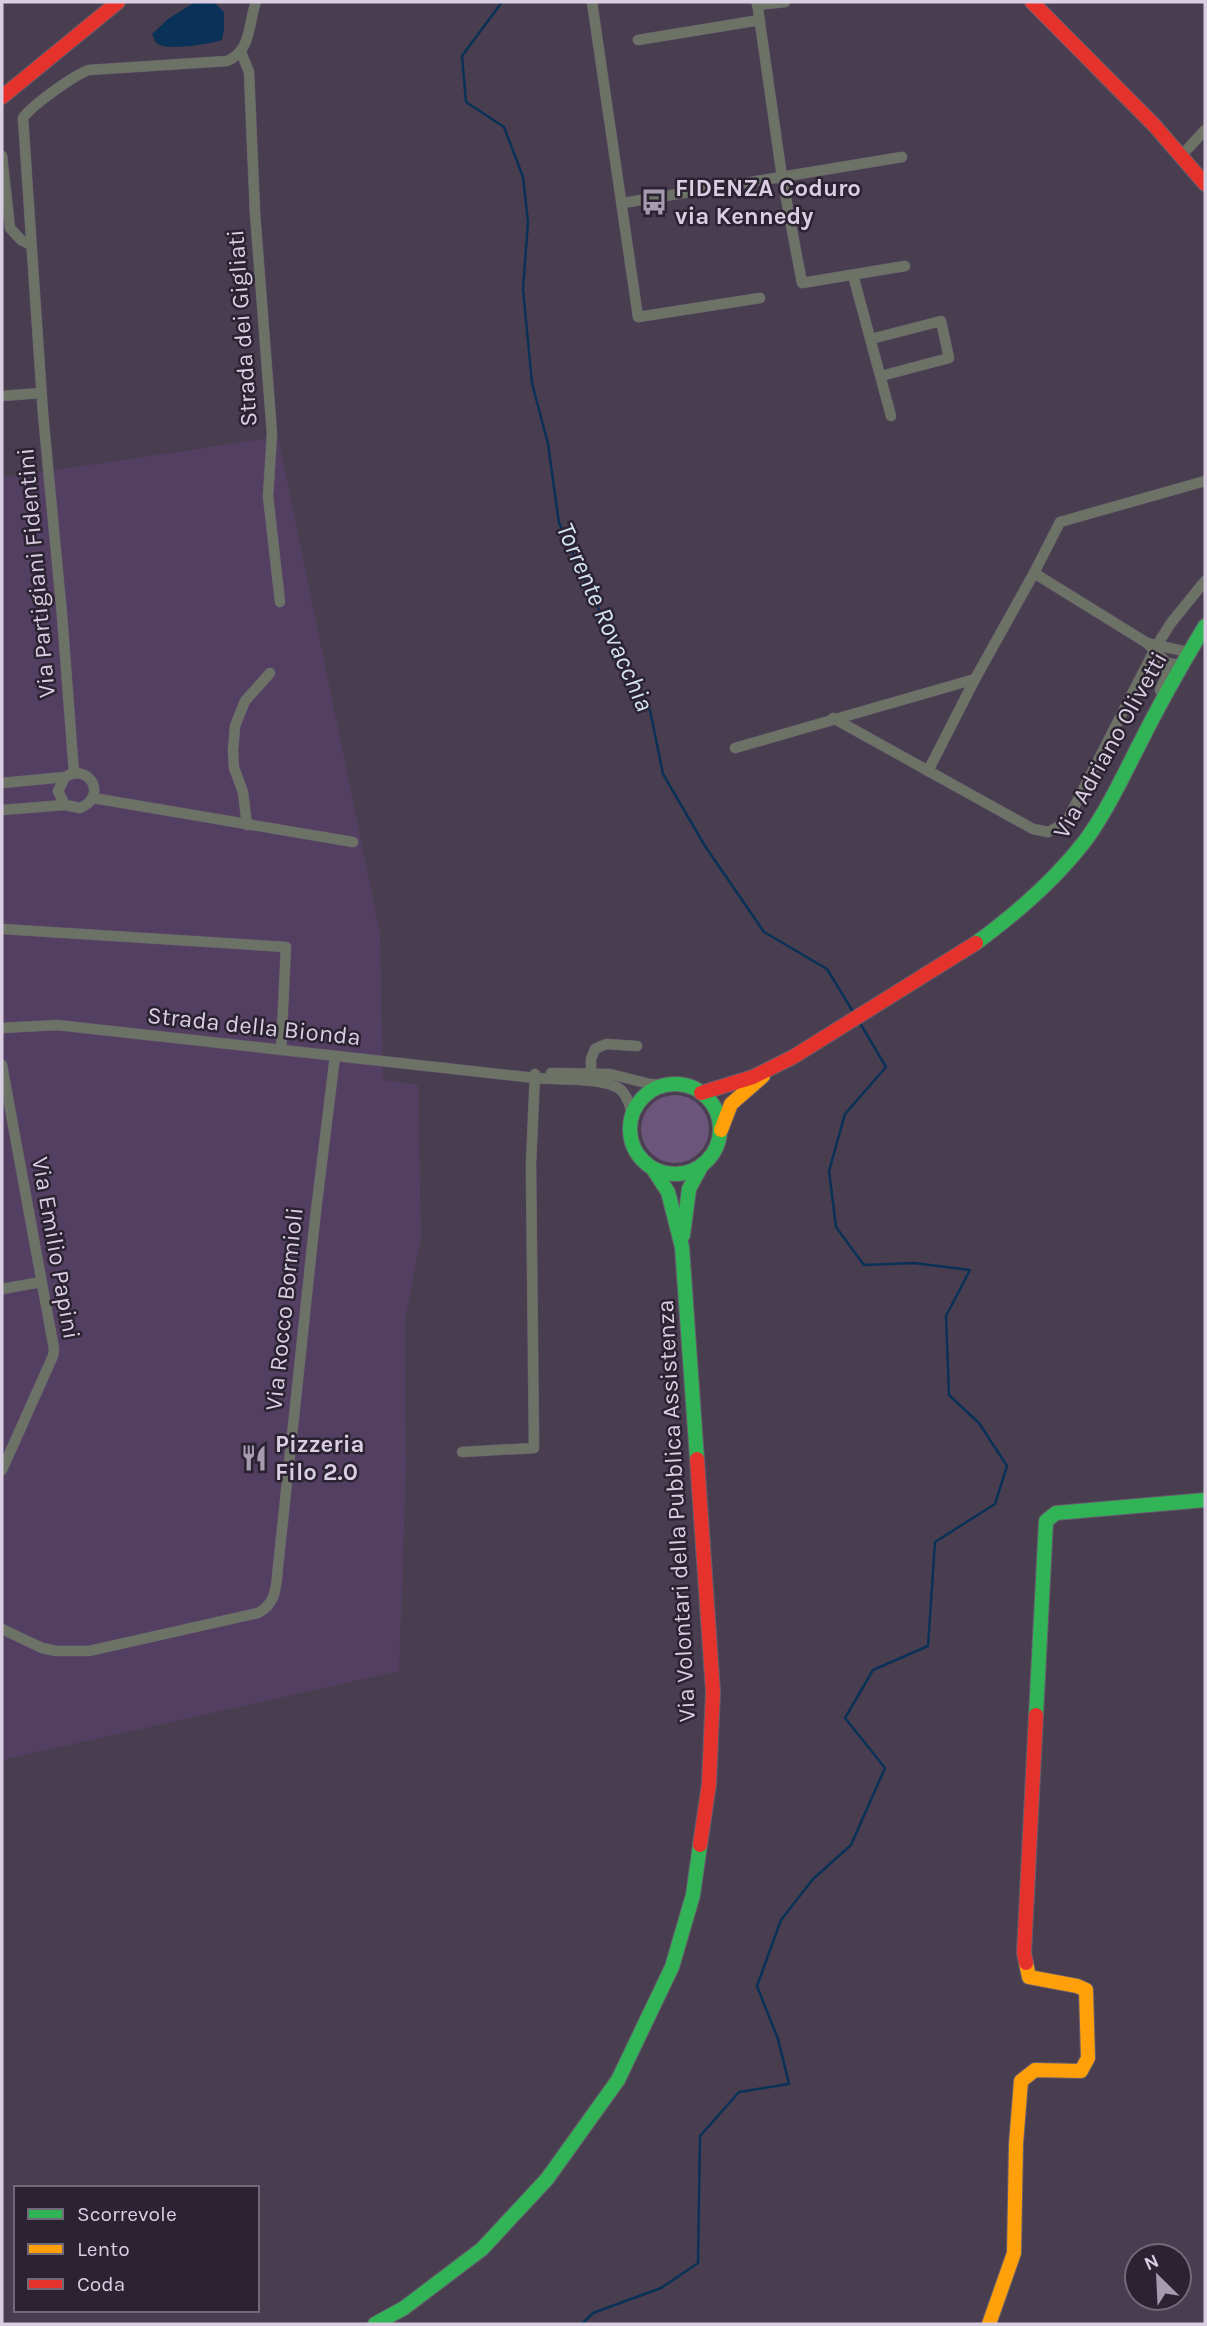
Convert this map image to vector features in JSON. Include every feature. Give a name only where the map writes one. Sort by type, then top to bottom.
[{"type":"street","points":[[2,97],[118,2]]},
{"type":"street","points":[[592,2],[638,317],[760,298]]},
{"type":"street","points":[[785,2],[757,3],[782,177],[802,284],[905,266]]},
{"type":"street","points":[[1032,2],[1128,98],[1205,184]]},
{"type":"street","points":[[241,52],[249,34],[254,5]]},
{"type":"street","points":[[638,40],[760,20]]},
{"type":"street","name":"Via Partigiani Fidentini","points":[[69,775],[62,615],[41,393],[22,127],[24,115],[74,77],[89,70],[227,61],[241,52]]},
{"type":"street","name":"Strada dei Gigliati","points":[[241,52],[249,72],[255,213],[272,434],[268,496],[280,602]]},
{"type":"street","points":[[1181,156],[1205,131]]},
{"type":"street","points":[[2,156],[10,228],[21,240],[31,244]]},
{"type":"street","points":[[623,203],[902,157]]},
{"type":"street","points":[[853,275],[891,416]]},
{"type":"street","points":[[871,340],[941,321],[949,358],[881,376]]},
{"type":"street","points":[[2,396],[41,393]]},
{"type":"street","points":[[928,771],[1060,522],[1205,481]]},
{"type":"street","points":[[1034,573],[1152,646],[1185,658]]},
{"type":"street","points":[[833,718],[1033,829],[1048,832],[1066,823],[1152,646],[1205,581]]},
{"type":"street","name":"Via Adriano Olivetti","points":[[778,1064],[991,933],[1024,908],[1064,869],[1117,789],[1153,717],[1205,626]]},
{"type":"street","points":[[1152,646],[1163,661],[1167,675],[1153,705],[1153,717]]},
{"type":"street","points":[[1163,661],[1185,658]]},
{"type":"street","points":[[247,825],[243,792],[234,768],[235,726],[245,701],[270,673]]},
{"type":"street","points":[[735,748],[975,679]]},
{"type":"street","points":[[65,805],[58,791],[69,775]]},
{"type":"street","points":[[2,783],[85,775],[92,782],[94,793],[90,803],[80,808],[65,805],[2,810]]},
{"type":"street","points":[[93,798],[354,842]]},
{"type":"street","points":[[2,929],[286,947],[281,1050]]},
{"type":"street","name":"Strada della Bionda","points":[[2,1028],[57,1026],[501,1074],[591,1078],[610,1074],[650,1084],[666,1085]]},
{"type":"street","points":[[591,1078],[593,1053],[598,1046],[637,1046]]},
{"type":"street","name":"Via Rocco Bormioli","points":[[2,1629],[32,1645],[56,1651],[89,1651],[258,1613],[265,1609],[275,1595],[335,1056]]},
{"type":"street","points":[[701,1093],[732,1084],[778,1064]]},
{"type":"street","points":[[720,1133],[712,1104],[701,1093],[678,1084],[666,1085],[645,1095],[632,1115],[630,1127],[635,1151],[653,1169],[679,1174],[692,1171],[712,1155],[731,1104],[778,1064]]},
{"type":"street","name":"Via Emilio Papini","points":[[2,1065],[54,1349],[2,1470]]},
{"type":"street","points":[[461,1452],[534,1448],[531,1164],[535,1076]]},
{"type":"street","name":"Strada della Bionda","points":[[591,1078],[620,1089],[630,1103],[632,1115]]},
{"type":"street","name":"Via Volontari della Pubblica Assistenza","points":[[376,2324],[404,2308],[482,2249],[547,2179],[618,2080],[672,1967],[694,1895],[709,1784],[713,1692],[682,1247],[687,1193],[696,1173],[704,1164]]},
{"type":"street","name":"Via Volontari della Pubblica Assistenza","points":[[653,1169],[668,1192],[682,1247]]},
{"type":"street","points":[[2,1289],[41,1282]]},
{"type":"street","points":[[989,2324],[1014,2253],[1016,2144],[1021,2081],[1035,2070],[1081,2071],[1088,2058],[1086,1990],[1029,1977],[1024,1953],[1046,1521],[1056,1513],[1205,1500]]},
{"type":"shaded area","points":[[278,437],[380,933],[383,1080],[418,1085],[421,1237],[405,1320],[406,1470],[399,1671],[2,1760],[2,478]]},
{"type":"shaded area","points":[[675,1095],[688,1098],[699,1105],[706,1116],[709,1129],[706,1142],[699,1153],[688,1160],[675,1163],[662,1160],[651,1153],[644,1142],[641,1129],[644,1116],[651,1105],[662,1098]]},
{"type":"water","points":[[195,2],[214,2],[224,12],[222,40],[179,47],[157,43],[152,34],[168,19]]},
{"type":"waterway","name":"Torrente Rovacchia","points":[[502,2],[462,56],[466,102],[504,127],[523,177],[528,222],[523,289],[532,383],[548,444],[559,523],[608,629],[650,710],[663,774],[705,846],[764,932],[827,969],[855,1015]]},
{"type":"waterway","name":"Torrente Rovacchia","points":[[582,2324],[593,2313],[661,2288],[698,2263],[700,2136],[739,2092],[789,2084],[778,2039],[757,1986],[781,1920],[813,1879],[851,1845],[885,1768],[845,1718],[873,1670],[928,1646],[935,1542],[995,1504],[1007,1466],[979,1423],[949,1395],[946,1316],[970,1270],[914,1263],[864,1265],[836,1227],[829,1171],[845,1114],[886,1067],[860,1023]]},
{"type":"traffic: fast","points":[[976,943],[1034,896],[1061,870],[1093,830],[1163,698],[1205,626]]},
{"type":"traffic: fast","points":[[675,1084],[692,1088],[707,1097],[716,1112],[720,1129],[716,1146],[707,1161],[692,1170],[675,1174],[658,1170],[643,1161],[634,1146],[630,1129],[634,1112],[643,1097],[658,1088],[675,1084]]},
{"type":"traffic: fast","points":[[683,1235],[689,1189],[702,1165]]},
{"type":"traffic: fast","points":[[653,1169],[668,1192],[682,1247],[697,1459]]},
{"type":"traffic: fast","points":[[1036,1715],[1046,1521],[1056,1513],[1205,1500]]},
{"type":"traffic: fast","points":[[375,2324],[404,2308],[482,2249],[547,2179],[618,2080],[672,1967],[693,1895],[700,1845]]},
{"type":"traffic: slow","points":[[721,1130],[731,1104],[763,1076]]},
{"type":"traffic: slow","points":[[989,2324],[1014,2253],[1016,2144],[1021,2081],[1035,2070],[1081,2071],[1088,2058],[1086,1990],[1029,1977],[1026,1963]]},
{"type":"traffic: jam","points":[[2,97],[118,2]]},
{"type":"traffic: jam","points":[[1032,2],[1154,125],[1205,184]]},
{"type":"traffic: jam","points":[[701,1093],[753,1077],[793,1057],[976,943]]},
{"type":"traffic: jam","points":[[697,1459],[713,1692],[709,1784],[700,1845]]},
{"type":"traffic: jam","points":[[1026,1963],[1024,1953],[1036,1715]]},
{"type":"place","name":"FIDENZA Coduro via Kennedy","points":[[654,202]]},
{"type":"place","name":"Pizzeria Filo 2.0","points":[[254,1458]]}]
